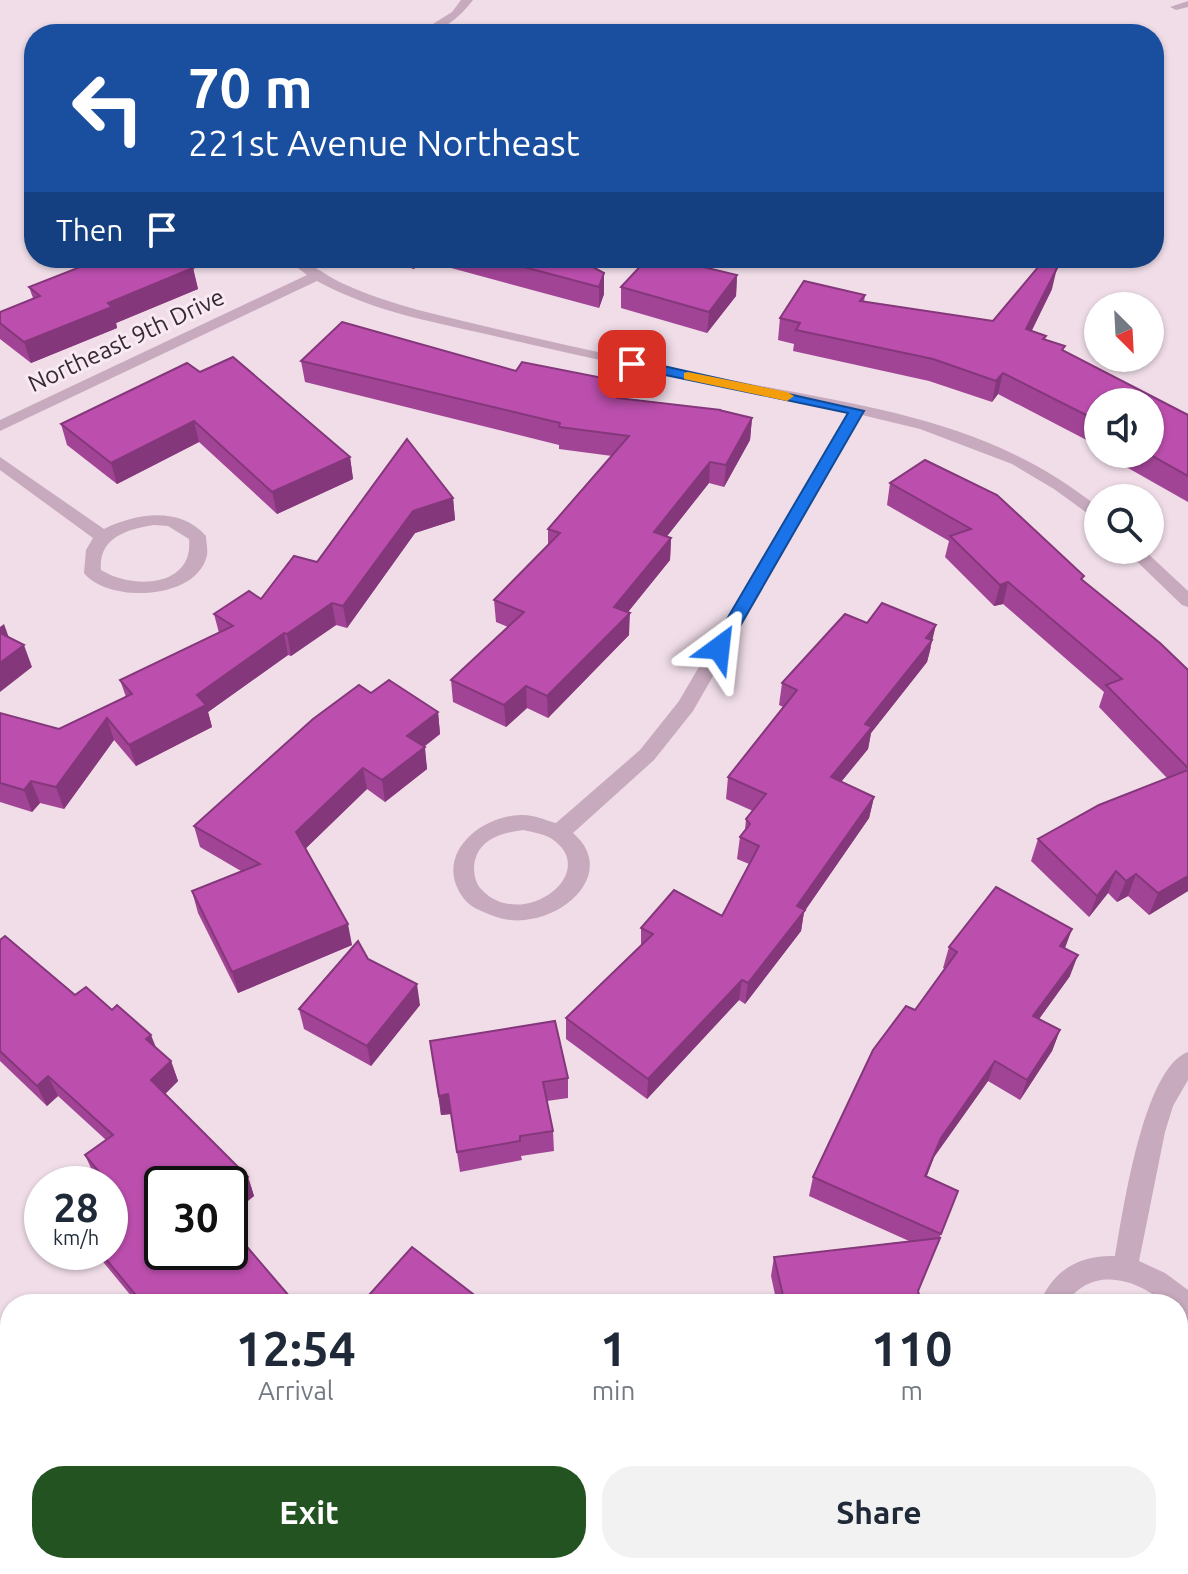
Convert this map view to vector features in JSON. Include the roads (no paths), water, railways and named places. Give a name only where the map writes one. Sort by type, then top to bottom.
[{"type":"street","points":[[440,24],[456,14],[467,0]]},
{"type":"street","points":[[304,268],[315,277],[391,308],[662,371],[856,411],[990,446],[1041,472],[1084,505]]},
{"type":"street","name":"Northeast 9th Drive","points":[[0,426],[315,277]]},
{"type":"street","points":[[560,832],[647,755],[686,706],[856,411]]},
{"type":"street","points":[[0,462],[103,537]]},
{"type":"street","points":[[172,521],[187,527],[197,536],[201,547],[198,559],[175,580],[156,587],[118,588],[103,582],[93,573],[90,561],[103,537],[136,522],[172,521]]},
{"type":"street","points":[[1149,564],[1188,601]]},
{"type":"street","points":[[523,822],[543,824],[560,832],[573,844],[580,859],[579,874],[572,890],[558,902],[540,911],[519,913],[499,910],[481,902],[469,890],[463,874],[464,858],[472,844],[486,832],[523,822]]},
{"type":"street","points":[[1125,1268],[1153,1129],[1180,1071],[1188,1062]]},
{"type":"street","points":[[1056,1294],[1075,1275],[1098,1266],[1125,1268],[1152,1277],[1176,1294]]}]
